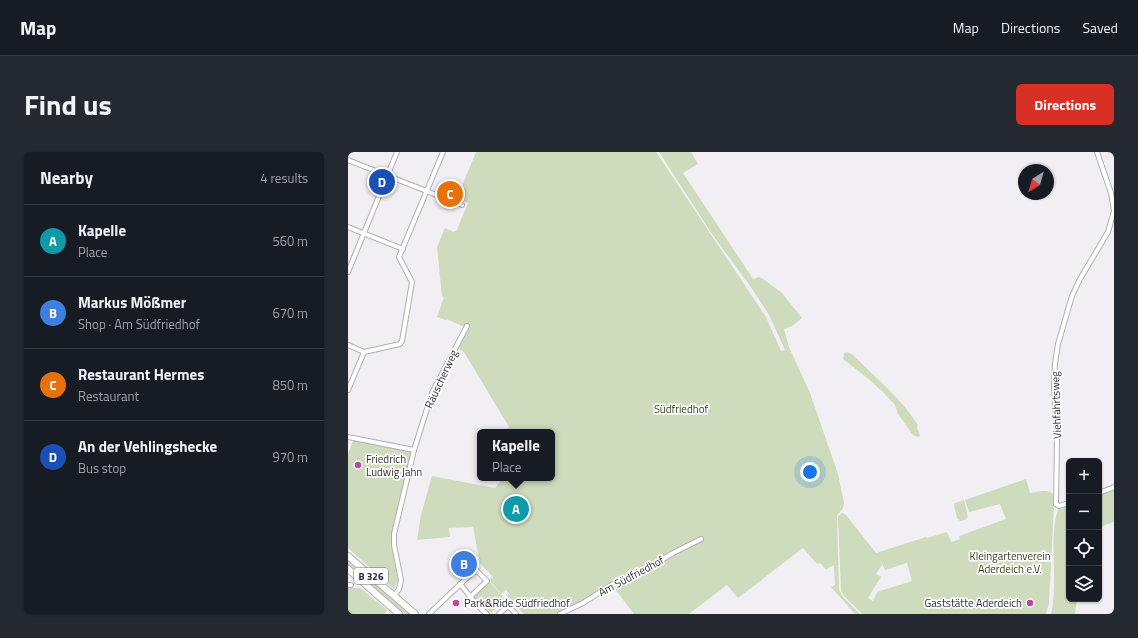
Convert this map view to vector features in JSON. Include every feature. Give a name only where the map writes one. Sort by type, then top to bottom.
[{"type":"main road","name":"B 326","points":[[348,556],[415,614]]},
{"type":"main road","name":"B 326","points":[[348,569],[399,614]]},
{"type":"street","points":[[348,272],[397,152]]},
{"type":"street","points":[[348,345],[364,352],[400,344],[403,338],[412,282],[400,256],[443,152]]},
{"type":"street","name":"Viehfahrtsweg","points":[[1066,504],[1059,506],[1056,505],[1057,433],[1054,385],[1058,344],[1072,296],[1080,279],[1108,232],[1114,211],[1111,193],[1096,152]]},
{"type":"street","points":[[348,160],[462,205]]},
{"type":"street","points":[[348,227],[402,249]]},
{"type":"street","name":"Räuscherweg","points":[[394,596],[399,589],[401,580],[394,545],[394,534],[414,450],[432,393],[467,326]]},
{"type":"street","points":[[348,390],[364,352]]},
{"type":"street","points":[[348,437],[414,450]]},
{"type":"street","points":[[1102,491],[1114,487]]},
{"type":"street","name":"Am Südfriedhof","points":[[560,614],[583,603],[610,585],[616,583],[622,584],[697,540],[702,539]]},
{"type":"street","points":[[429,614],[460,584],[476,571],[480,573],[487,581],[470,597]]},
{"type":"street","points":[[460,584],[481,613],[488,614]]},
{"type":"street","points":[[499,614],[508,606],[516,614]]},
{"type":"green space","name":"Südfriedhof","points":[[476,152],[656,152],[766,317],[781,351],[785,350],[769,315],[712,234],[659,152],[691,152],[698,164],[683,173],[753,279],[759,277],[782,293],[802,318],[792,326],[784,329],[789,347],[810,393],[838,474],[844,503],[843,508],[837,516],[839,590],[843,597],[860,614],[855,614],[831,587],[835,585],[834,565],[826,569],[820,563],[817,564],[803,548],[738,598],[727,585],[689,614],[634,614],[611,584],[584,601],[557,614],[524,614],[509,599],[507,595],[509,594],[506,590],[501,594],[489,580],[493,577],[480,563],[473,527],[449,528],[450,537],[417,540],[421,515],[432,476],[495,488],[501,481],[555,481],[555,429],[507,429],[509,427],[464,352],[457,348],[466,328],[447,319],[437,317],[444,297],[442,296],[437,247],[445,228],[453,232],[457,230],[468,203],[457,198]]},
{"type":"green space","points":[[847,352],[853,355],[904,406],[918,425],[917,428],[920,436],[918,437],[913,435],[898,414],[895,405],[882,391],[843,359],[844,353]]},
{"type":"green space","points":[[354,438],[410,450],[412,452],[391,541],[398,580],[394,589],[348,548],[348,454]]},
{"type":"green space","name":"Kleingartenverein Aderdeich e.V.","points":[[1026,479],[1030,493],[1046,491],[1050,492],[1055,497],[1056,501],[1051,505],[1054,505],[1049,603],[1046,614],[862,614],[844,596],[841,591],[838,516],[842,513],[846,515],[876,553],[947,532],[951,542],[960,539],[959,536],[1006,519],[1000,504],[969,512],[965,500]],"holes":[[[880,559],[885,570],[907,563],[912,581],[877,592],[873,601],[868,598],[881,577],[876,574],[882,565]]]},
{"type":"green space","points":[[1114,488],[1114,522],[1102,526],[1102,494]]},
{"type":"green space","points":[[964,500],[968,517],[965,520],[960,521],[957,518],[954,505],[955,503]]},
{"type":"green space","points":[[1066,505],[1066,602],[1077,602],[1075,614],[1051,614],[1054,594],[1054,532],[1055,520],[1059,508]]},
{"type":"green space","points":[[348,559],[411,614],[404,614],[348,565]]},
{"type":"green space","points":[[489,581],[505,599],[491,613],[473,596]]},
{"type":"green space","points":[[348,588],[360,588],[387,610],[385,614],[348,614]]},
{"type":"place","name":"An der Vehlingshecke","points":[[382,182]]},
{"type":"place","name":"Restaurant Hermes","points":[[450,194]]},
{"type":"place","name":"Friedrich Ludwig Jahn","points":[[358,465]]},
{"type":"place","name":"Kapelle","points":[[516,509]]},
{"type":"place","name":"Markus Mößmer","points":[[464,564]]},
{"type":"place","name":"Park&Ride Südfriedhof","points":[[456,603]]},
{"type":"place","name":"Gaststätte Aderdeich","points":[[1030,603]]}]
